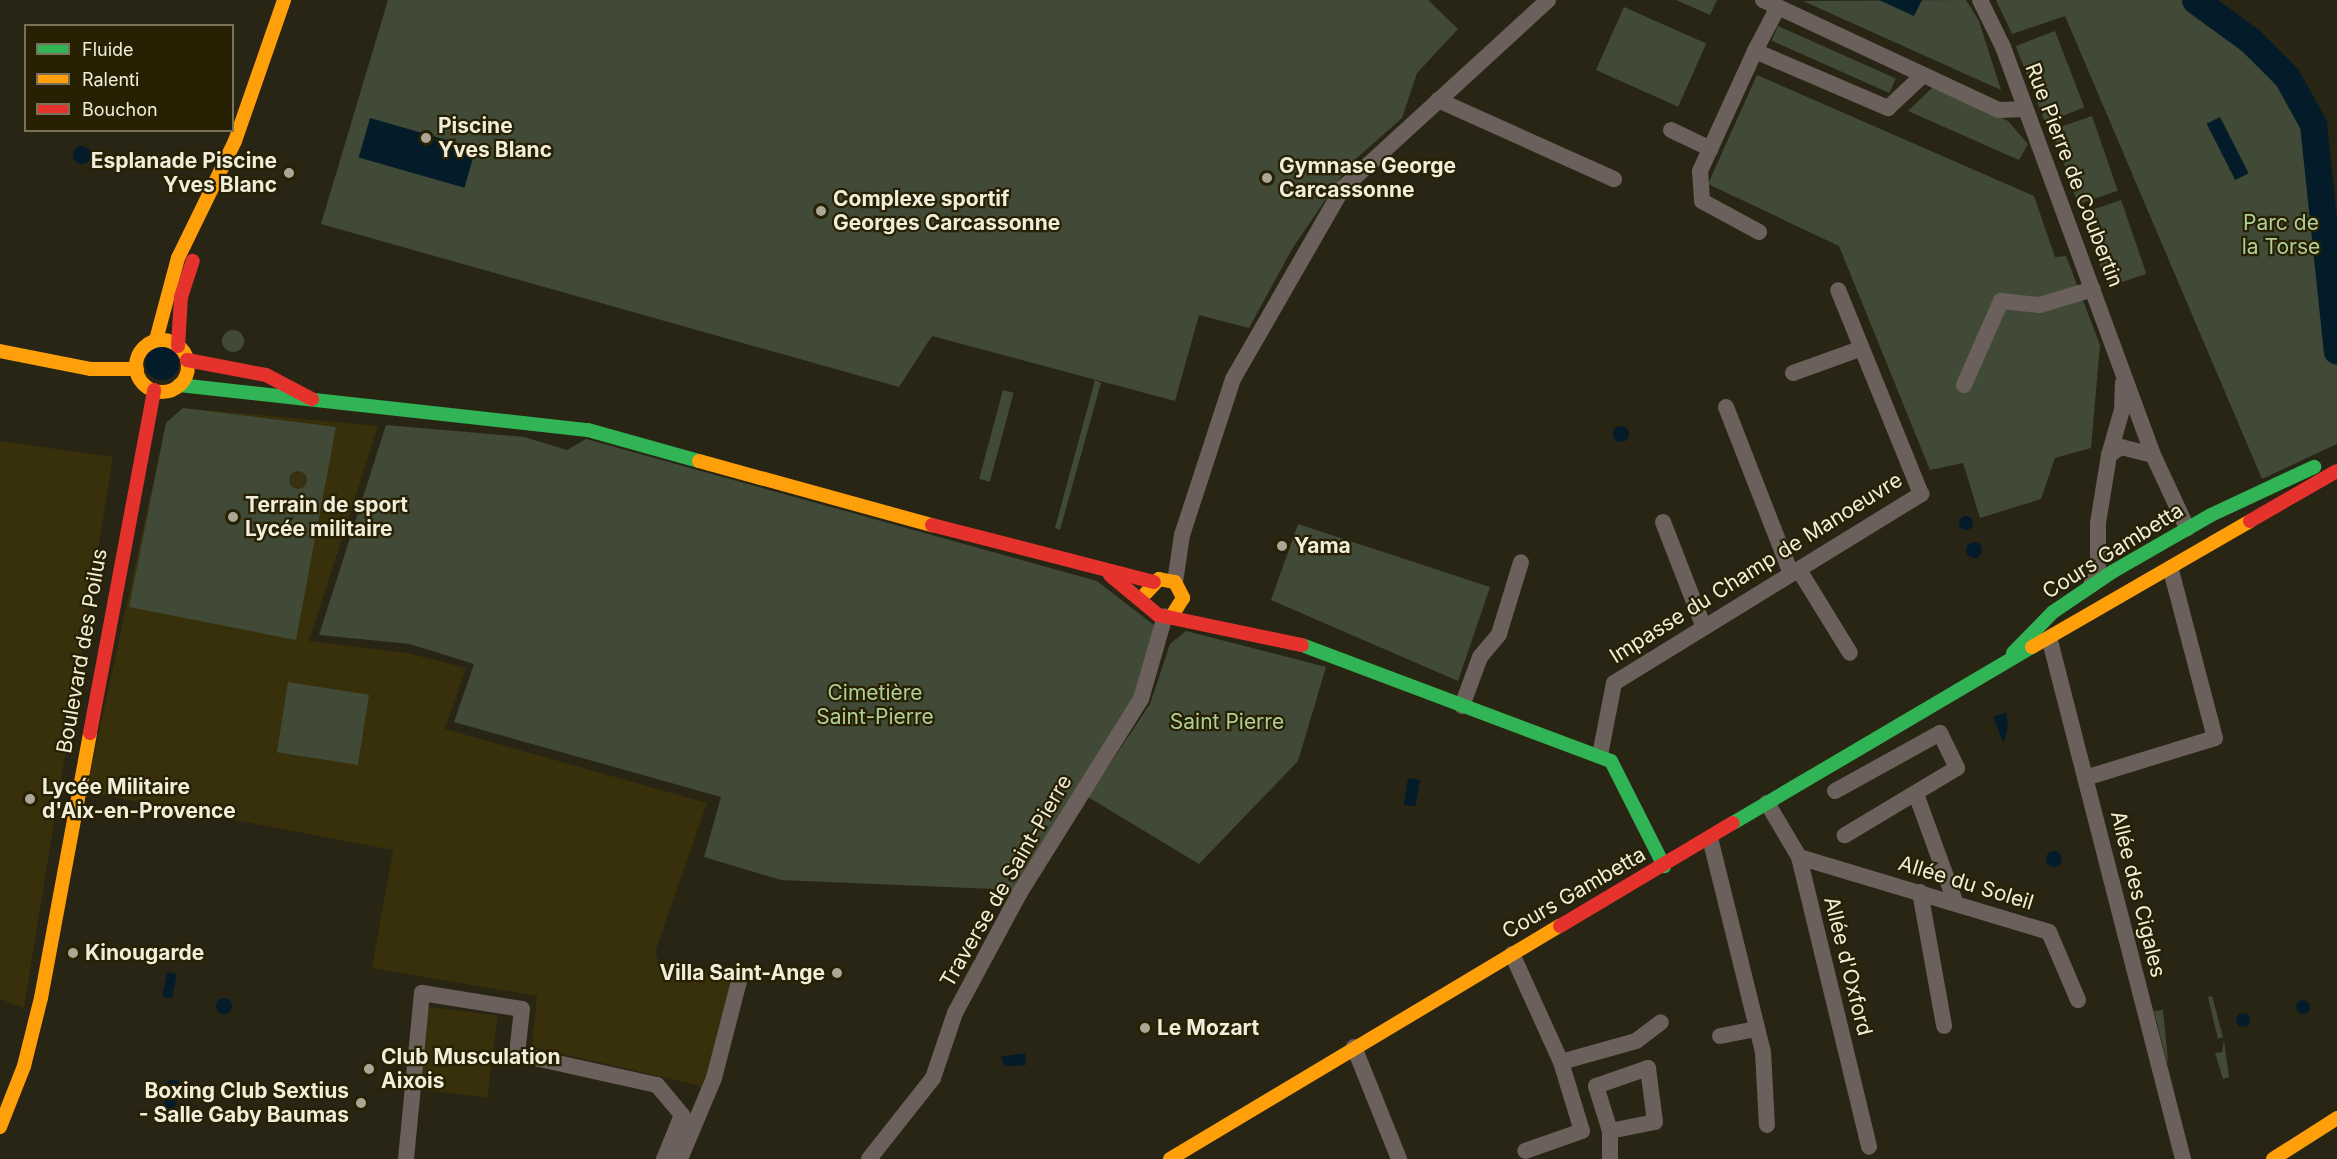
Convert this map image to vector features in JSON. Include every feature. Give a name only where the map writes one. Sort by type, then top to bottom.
[{"type":"main road","points":[[284,0],[255,93],[215,188],[178,258],[156,340],[139,354],[137,369],[154,390],[179,385],[297,402],[312,399],[588,430],[1109,574],[1168,577]]},
{"type":"main road","points":[[215,188],[184,286],[178,346],[187,360],[266,375],[312,399]]},
{"type":"main road","points":[[156,340],[178,346]]},
{"type":"main road","points":[[0,351],[91,369],[137,369]]},
{"type":"main road","points":[[179,385],[187,360]]},
{"type":"main road","name":"Boulevard des Poilus","points":[[0,1127],[21,1077],[41,998],[154,390]]},
{"type":"main road","name":"Cours Gambetta","points":[[2000,666],[2042,621],[2090,586],[2187,528],[2337,454]]},
{"type":"main road","name":"Cours Gambetta","points":[[1170,1159],[1354,1047],[2000,666],[2050,641],[2335,475]]},
{"type":"main road","points":[[2262,492],[2272,501],[2266,514]]},
{"type":"main road","points":[[1109,574],[1146,603],[1169,615],[1215,623],[1366,664],[1462,706],[1600,755],[1619,768],[1664,866]]},
{"type":"main road","points":[[1168,577],[1183,601],[1215,623]]},
{"type":"main road","points":[[1146,603],[1168,577]]},
{"type":"main road","points":[[1169,615],[1183,601]]},
{"type":"main road","points":[[2042,621],[2041,635],[2050,641]]},
{"type":"main road","points":[[2273,1159],[2337,1118]]},
{"type":"main road","points":[[2297,1159],[2337,1137]]},
{"type":"street","points":[[1168,577],[1207,452],[1256,331],[1343,188],[1548,0]]},
{"type":"street","name":"Rue Pierre de Coubertin","points":[[1980,0],[2093,288],[2153,455],[2187,528]]},
{"type":"street","points":[[1759,232],[1702,201],[1700,171],[1755,51],[1770,4],[1999,110],[2024,109]]},
{"type":"street","points":[[1755,51],[1888,108],[1923,75]]},
{"type":"street","points":[[1438,100],[1614,179]]},
{"type":"street","points":[[1671,130],[1711,149]]},
{"type":"street","points":[[1964,385],[2001,301],[2040,305],[2093,288]]},
{"type":"street","name":"Impasse du Champ de Manoeuvre","points":[[1600,755],[1614,683],[1703,625],[1795,572],[1921,494],[1838,290]]},
{"type":"street","points":[[1793,373],[1862,348]]},
{"type":"street","points":[[2090,586],[2098,573],[2098,523],[2109,455],[2122,410],[2123,367]]},
{"type":"street","points":[[1726,407],[1795,572],[1850,653]]},
{"type":"street","points":[[2109,455],[2133,446],[2153,455]]},
{"type":"street","points":[[1663,522],[1703,625]]},
{"type":"street","points":[[1462,706],[1480,657],[1499,634],[1521,562]]},
{"type":"street","points":[[2085,778],[2216,738],[2171,570]]},
{"type":"street","name":"Traverse de Saint-Pierre","points":[[869,1159],[933,1078],[953,1018],[1019,894],[1141,699],[1169,615]]},
{"type":"street","name":"Allée des Cigales","points":[[2050,641],[2183,1159]]},
{"type":"street","points":[[1835,790],[1940,733],[1958,768],[1845,836]]},
{"type":"street","points":[[1916,794],[1956,904]]},
{"type":"street","name":"Allée d'Oxford","points":[[1767,803],[1798,857],[1869,1147]]},
{"type":"street","points":[[1710,838],[1757,1029],[1767,1125]]},
{"type":"street","name":"Allée du Soleil","points":[[1798,857],[2049,932],[2078,1000]]},
{"type":"street","points":[[1920,892],[1944,1026]]},
{"type":"street","points":[[1512,954],[1561,1062],[1582,1131],[1525,1151]]},
{"type":"street","points":[[680,1159],[714,1078],[739,981]]},
{"type":"street","points":[[406,1159],[422,993],[522,1009],[517,1054],[657,1085],[682,1115],[664,1159]]},
{"type":"street","points":[[1561,1062],[1635,1041],[1660,1022]]},
{"type":"street","points":[[1720,1036],[1757,1029]]},
{"type":"street","points":[[1354,1047],[1399,1159]]},
{"type":"street","points":[[1610,1131],[1610,1159]]},
{"type":"shaded area","name":"Lycée Militaire d'Aix-en-Provence","points":[[183,408],[378,426],[309,641],[407,653],[466,668],[445,729],[707,803],[655,952],[658,961],[727,975],[733,986],[704,1091],[698,1085],[532,1047],[537,996],[372,968],[393,850],[86,792],[166,423]]},
{"type":"shaded area","name":"Lycée Militaire d'Aix-en-Provence","points":[[0,441],[113,457],[24,1008],[0,999]]},
{"type":"shaded area","points":[[429,1007],[497,1015],[487,1098],[419,1089]]},
{"type":"green space","name":"Complexe sportif Georges Carcassonne","points":[[388,0],[1428,0],[1458,29],[1417,73],[1402,118],[1349,165],[1292,249],[1249,328],[1199,315],[1175,401],[932,336],[899,387],[321,224]]},
{"type":"green space","points":[[1676,0],[1717,0],[1710,15]]},
{"type":"green space","points":[[1966,0],[1979,21],[2001,90],[1803,1]]},
{"type":"green space","name":"Parc de la Torse","points":[[1996,0],[2217,0],[2238,32],[2317,119],[2321,169],[2313,205],[2337,304],[2337,444],[2262,479],[2065,16],[2012,34]]},
{"type":"green space","points":[[1624,7],[1706,44],[1678,107],[1596,70]]},
{"type":"green space","points":[[1778,26],[1896,78],[1889,93],[1771,41]]},
{"type":"green space","points":[[2055,31],[2084,108],[2045,123],[2016,46]]},
{"type":"green space","points":[[1757,75],[2034,196],[2055,257],[2066,256],[2100,345],[2091,448],[2055,458],[2041,499],[1980,518],[1963,463],[1930,470],[1839,246],[1708,184]]},
{"type":"green space","points":[[1934,86],[2008,121],[2028,144],[2019,160],[1908,111]]},
{"type":"green space","points":[[2092,116],[2118,191],[2078,204],[2052,130]]},
{"type":"green space","points":[[2121,200],[2146,274],[2108,287],[2082,213]]},
{"type":"green space","points":[[233,330],[243,337],[244,341],[237,351],[233,352],[223,345],[222,341],[229,331]]},
{"type":"green space","points":[[1095,380],[1101,383],[1060,530],[1055,528]]},
{"type":"green space","points":[[1003,390],[1014,393],[990,482],[979,479]]},
{"type":"green space","name":"Terrain de sport Lycée militaire","points":[[183,408],[336,427],[296,640],[129,607],[166,423]]},
{"type":"green space","name":"Cimetière Saint-Pierre","points":[[386,425],[524,437],[567,450],[586,439],[1097,581],[1159,629],[1143,688],[1017,890],[781,880],[704,857],[721,797],[454,722],[474,664],[410,644],[319,635]]},
{"type":"green space","points":[[1298,524],[1490,587],[1458,681],[1271,600]]},
{"type":"green space","name":"Saint Pierre","points":[[1186,631],[1326,667],[1298,761],[1199,864],[1088,797],[1150,704],[1170,644]]},
{"type":"green space","points":[[288,682],[369,695],[358,765],[277,752]]},
{"type":"green space","points":[[2212,996],[2223,1037],[2218,1039],[2208,997]]},
{"type":"green space","points":[[2163,1010],[2168,1061],[2167,1062],[2154,1011]]},
{"type":"green space","points":[[2224,1040],[2229,1077],[2223,1079],[2215,1053],[2222,1052]]},
{"type":"sand","points":[[298,471],[304,474],[307,480],[304,486],[298,489],[292,486],[289,480],[292,474]]},
{"type":"water","points":[[1879,0],[1922,0],[1914,16]]},
{"type":"water","points":[[2220,117],[2249,173],[2235,180],[2207,124]]},
{"type":"water","points":[[370,118],[476,148],[464,188],[359,157]]},
{"type":"water","points":[[82,146],[88,149],[91,155],[88,161],[82,164],[76,161],[73,155],[76,149]]},
{"type":"water","points":[[162,346],[174,351],[179,363],[174,375],[162,380],[150,375],[145,363],[150,351]]},
{"type":"water","points":[[1621,426],[1627,428],[1629,434],[1627,440],[1621,442],[1615,440],[1613,434],[1615,428]]},
{"type":"water","points":[[1966,516],[1971,518],[1973,523],[1971,528],[1966,530],[1961,528],[1959,523],[1961,518]]},
{"type":"water","points":[[1974,542],[1982,550],[1974,558],[1966,550]]},
{"type":"water","points":[[1675,613],[1681,613],[1685,620],[1681,627],[1675,627],[1671,623],[1671,617]]},
{"type":"water","points":[[2006,712],[2008,726],[2004,744],[1993,717]]},
{"type":"water","points":[[1408,778],[1420,780],[1416,807],[1404,805]]},
{"type":"water","points":[[2054,851],[2060,853],[2062,859],[2060,865],[2054,867],[2048,865],[2046,859],[2048,853]]},
{"type":"water","points":[[167,972],[177,974],[172,998],[162,997]]},
{"type":"water","points":[[224,998],[230,1000],[232,1006],[230,1012],[224,1014],[218,1012],[216,1006],[218,1000]]},
{"type":"water","points":[[2300,1000],[2306,1000],[2310,1007],[2306,1014],[2300,1014],[2296,1010],[2296,1004]]},
{"type":"water","points":[[2240,1013],[2246,1013],[2250,1020],[2246,1027],[2240,1027],[2236,1023],[2236,1017]]},
{"type":"water","points":[[1025,1053],[1026,1065],[1005,1066],[1000,1057]]},
{"type":"water","points":[[168,1080],[179,1081],[176,1106],[169,1109],[164,1105]]},
{"type":"waterway","points":[[2195,0],[2250,40],[2287,77],[2313,124],[2337,351]]},
{"type":"traffic: fast","points":[[179,385],[588,430],[699,461]]},
{"type":"traffic: fast","points":[[2013,653],[2053,612],[2112,572],[2211,515],[2314,467]]},
{"type":"traffic: fast","points":[[1302,645],[1611,761],[1664,866]]},
{"type":"traffic: fast","points":[[1733,823],[2032,647]]},
{"type":"traffic: slow","points":[[156,340],[178,258],[235,141],[284,0]]},
{"type":"traffic: slow","points":[[162,340],[172,342],[180,348],[186,356],[188,366],[186,376],[180,384],[172,390],[162,392],[152,390],[144,384],[138,376],[136,366],[138,356],[144,348],[152,342],[162,340]]},
{"type":"traffic: slow","points":[[0,351],[91,369],[137,369]]},
{"type":"traffic: slow","points":[[699,461],[932,525]]},
{"type":"traffic: slow","points":[[2032,647],[2250,521]]},
{"type":"traffic: slow","points":[[1146,593],[1159,579],[1175,582],[1183,598],[1173,614]]},
{"type":"traffic: slow","points":[[0,1127],[24,1066],[41,998],[90,733]]},
{"type":"traffic: slow","points":[[1170,1159],[1560,926]]},
{"type":"traffic: slow","points":[[2273,1159],[2337,1118]]},
{"type":"traffic: jam","points":[[178,346],[181,297],[193,261]]},
{"type":"traffic: jam","points":[[187,360],[266,375],[312,399]]},
{"type":"traffic: jam","points":[[90,733],[154,390]]},
{"type":"traffic: jam","points":[[2250,521],[2337,471]]},
{"type":"traffic: jam","points":[[932,525],[1154,582]]},
{"type":"traffic: jam","points":[[1110,575],[1158,615],[1302,645]]},
{"type":"traffic: jam","points":[[1560,926],[1733,823]]},
{"type":"place","name":"Piscine Yves Blanc","points":[[426,138]]},
{"type":"place","name":"Esplanade Piscine Yves Blanc","points":[[289,173]]},
{"type":"place","name":"Gymnase George Carcassonne","points":[[1267,178]]},
{"type":"place","name":"Complexe sportif Georges Carcassonne","points":[[821,211]]},
{"type":"place","name":"Terrain de sport Lycée militaire","points":[[233,517]]},
{"type":"place","name":"Yama","points":[[1282,546]]},
{"type":"place","name":"Lycée Militaire d'Aix-en-Provence","points":[[30,799]]},
{"type":"place","name":"Kinougarde","points":[[73,953]]},
{"type":"place","name":"Villa Saint-Ange","points":[[837,973]]},
{"type":"place","name":"Le Mozart","points":[[1145,1028]]},
{"type":"place","name":"Club Musculation Aixois","points":[[369,1069]]},
{"type":"place","name":"Boxing Club Sextius - Salle Gaby Baumas","points":[[361,1103]]}]
